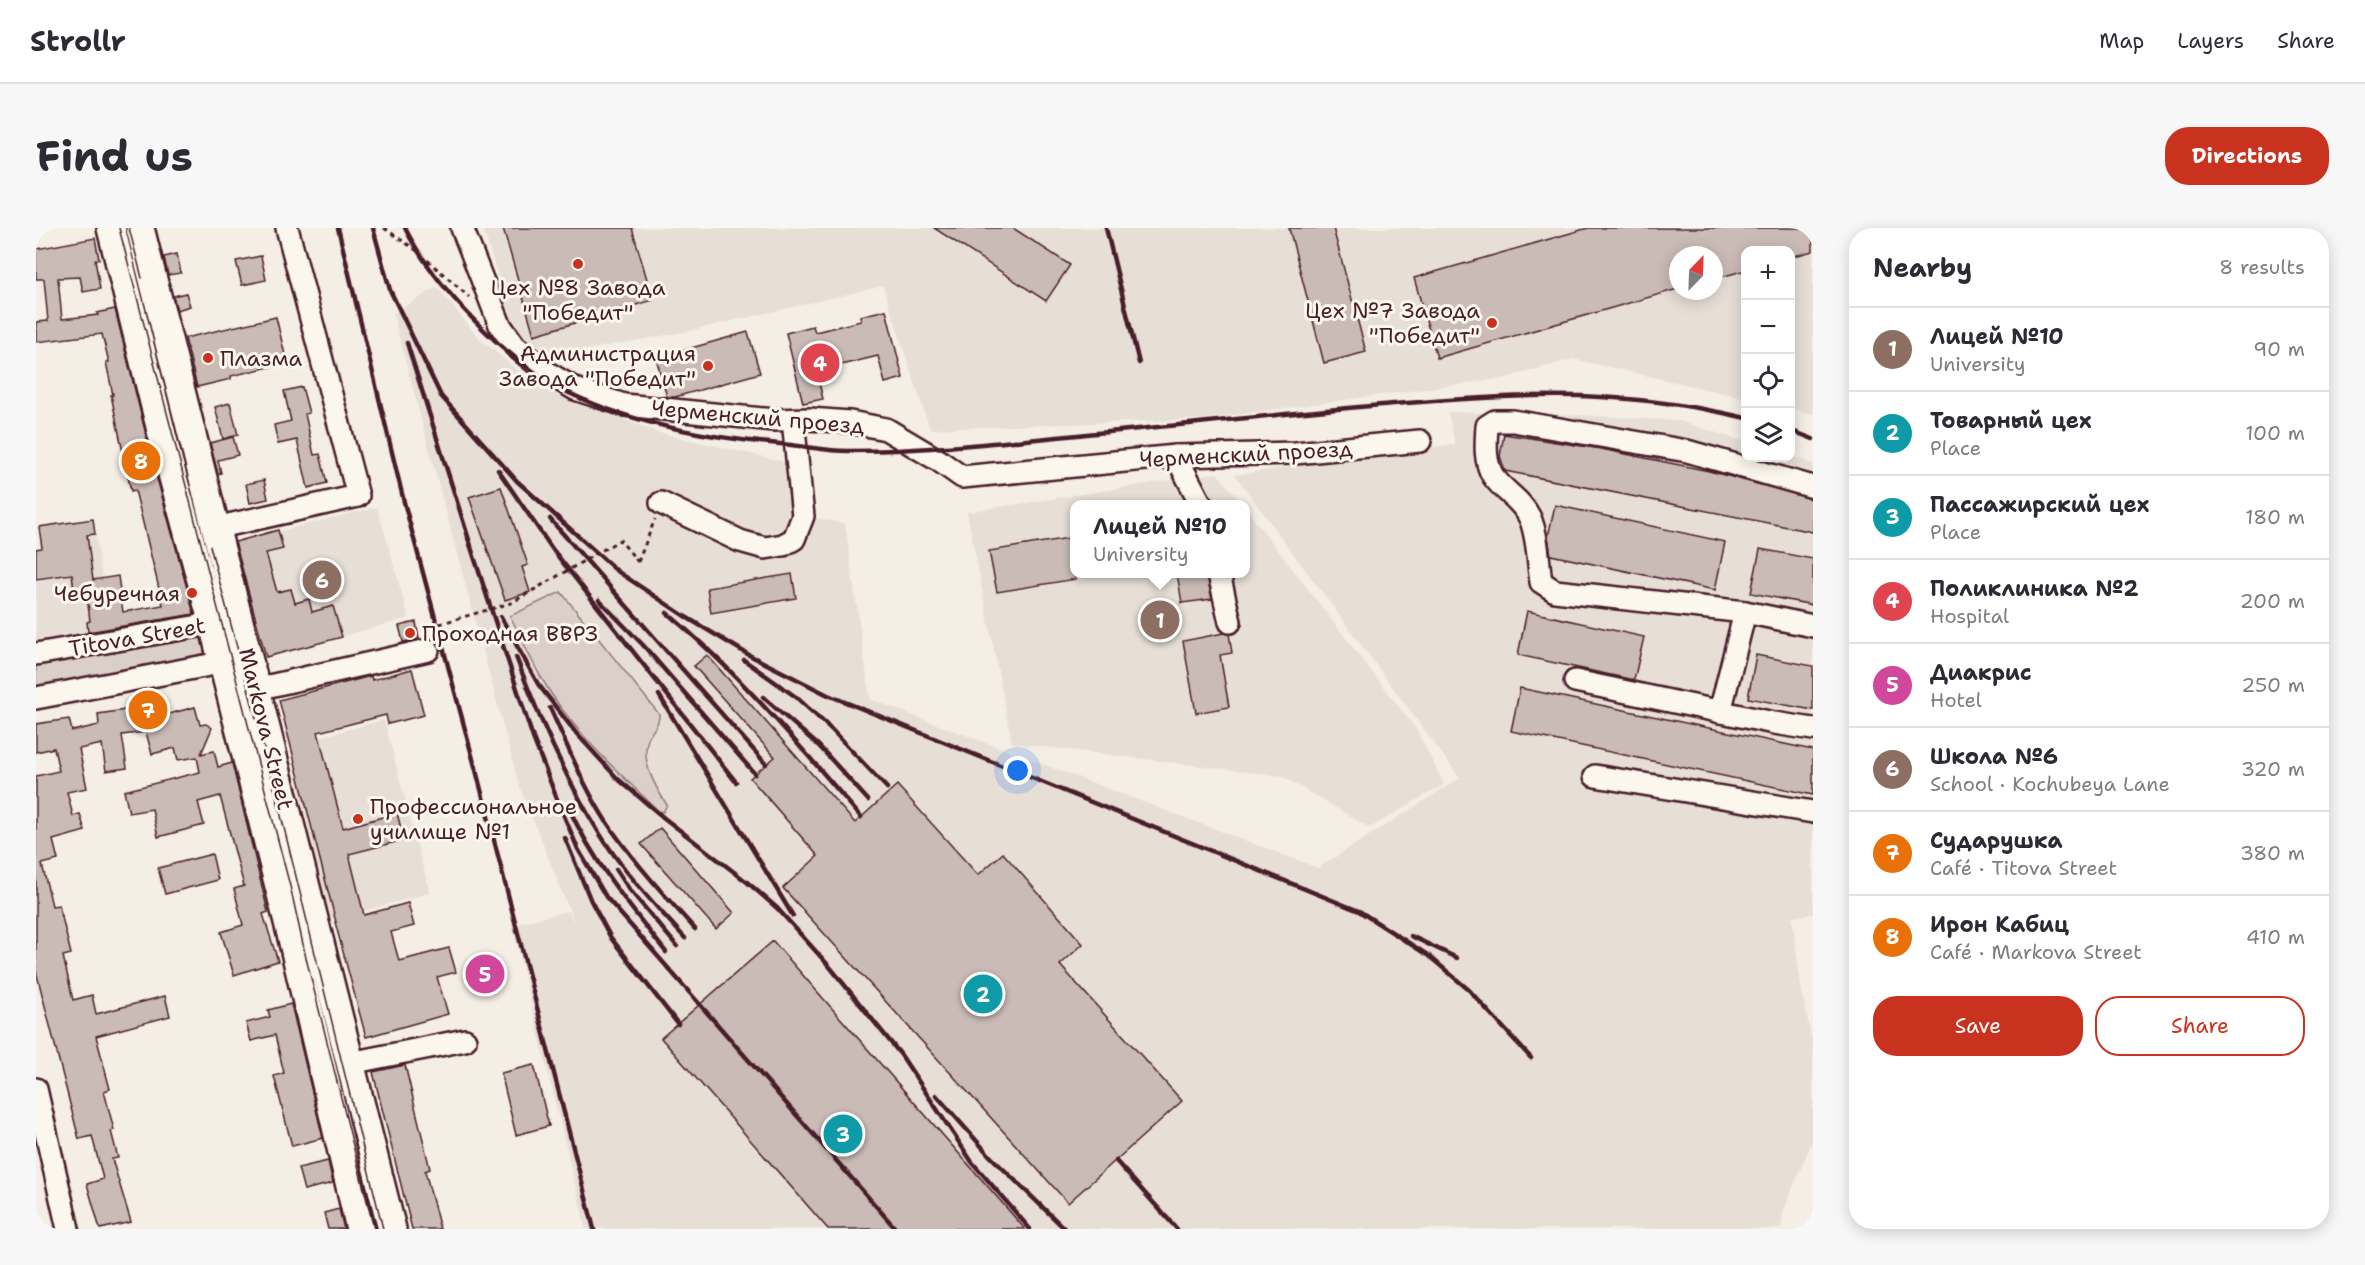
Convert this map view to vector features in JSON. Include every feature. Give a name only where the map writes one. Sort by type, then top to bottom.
[{"type":"main road","name":"Markova Street","points":[[111,228],[169,463],[226,621],[248,658],[392,1229]]},
{"type":"main road","name":"Markova Street","points":[[140,228],[215,528],[226,621],[222,663],[291,934],[360,1229]]},
{"type":"street","points":[[215,528],[358,496],[287,228]]},
{"type":"street","name":"Черменский проезд","points":[[462,228],[488,299],[500,325],[515,346],[548,373],[576,389],[624,405],[774,420],[850,422],[886,429],[962,477],[1176,456],[1295,453],[1420,441]]},
{"type":"street","points":[[661,503],[740,541],[765,548],[783,545],[794,538],[803,516],[793,420]]},
{"type":"street","points":[[1813,487],[1687,451],[1513,421],[1496,421],[1487,426],[1487,461],[1494,476],[1520,501],[1530,518],[1541,582],[1555,591],[1745,612],[1813,626]]},
{"type":"street","points":[[1176,456],[1199,500]]},
{"type":"street","points":[[1220,578],[1230,622]]},
{"type":"street","points":[[1720,712],[1745,612]]},
{"type":"street","name":"Titova Street","points":[[36,654],[226,621]]},
{"type":"street","points":[[256,689],[428,650]]},
{"type":"street","name":"Titova Street","points":[[36,698],[248,658]]},
{"type":"street","points":[[1575,681],[1813,729]]},
{"type":"street","points":[[1595,776],[1813,812]]},
{"type":"street","points":[[350,1063],[465,1040]]},
{"type":"street","points":[[36,1089],[68,1229]]},
{"type":"path","points":[[384,228],[416,250],[472,301],[488,299]]},
{"type":"path","points":[[422,629],[511,603],[620,540],[638,562],[661,503]]},
{"type":"shaded area","points":[[483,228],[1813,228],[1813,414],[1795,410],[1795,246],[1741,246],[1741,397],[1573,359],[1506,378],[1205,419],[930,429],[883,286],[689,331],[537,359],[515,332]]},
{"type":"shaded area","points":[[437,287],[478,337],[536,386],[656,432],[793,464],[791,513],[845,524],[870,699],[1318,868],[1460,778],[1235,475],[1455,444],[1448,412],[1579,415],[1680,421],[1741,441],[1741,462],[1795,462],[1795,457],[1813,464],[1813,914],[1792,917],[1802,994],[1813,1044],[1813,1139],[1783,1212],[1781,1229],[586,1229],[512,925],[568,911],[575,924],[519,785],[393,314]]},
{"type":"shaded area","points":[[1217,473],[1239,500],[1070,500],[1070,578],[1250,578],[1250,514],[1416,729],[1444,784],[1370,828],[1282,776],[1012,743],[967,512]]},
{"type":"shaded area","points":[[377,507],[409,618],[266,657],[235,542]]},
{"type":"shaded area","points":[[93,519],[102,578],[118,576],[126,633],[36,647],[36,549],[42,548],[39,527]]},
{"type":"shaded area","points":[[561,592],[659,714],[657,724],[648,739],[646,756],[650,774],[667,805],[663,812],[659,811],[611,765],[566,715],[538,671],[510,616]]},
{"type":"shaded area","points":[[206,634],[213,660],[36,691],[36,664]]},
{"type":"shaded area","name":"Профессиональное училище №1","points":[[384,720],[430,893],[329,920],[290,745]]},
{"type":"building","name":"Цех №8 Завода \"Победит\"","points":[[503,228],[632,228],[653,300],[534,335]]},
{"type":"building","points":[[934,228],[1013,228],[1070,265],[1046,301]]},
{"type":"building","points":[[1289,228],[1333,228],[1366,352],[1324,363]]},
{"type":"building","name":"Цех №7 Завода \"Победит\"","points":[[1588,228],[1813,228],[1813,251],[1795,256],[1795,246],[1741,246],[1741,271],[1723,276],[1723,246],[1669,246],[1669,292],[1437,358],[1414,278]]},
{"type":"building","points":[[95,238],[99,259],[95,260],[100,289],[83,292],[80,277],[58,278],[62,319],[98,315],[97,313],[115,309],[154,467],[194,614],[88,632],[87,622],[90,621],[87,596],[75,598],[72,574],[36,579],[36,549],[42,548],[39,527],[93,519],[95,534],[87,535],[93,580],[118,576],[123,612],[163,605],[135,490],[131,491],[111,395],[113,395],[106,362],[109,362],[102,334],[36,342],[36,322],[48,321],[44,279],[36,279],[36,249]]},
{"type":"building","points":[[177,254],[181,273],[168,275],[164,257]]},
{"type":"building","points":[[261,256],[266,280],[242,285],[236,261]]},
{"type":"building","points":[[186,293],[190,306],[177,310],[173,296]]},
{"type":"building","points":[[886,310],[903,378],[885,383],[878,356],[816,371],[823,399],[803,403],[786,333],[813,326],[815,332],[861,321],[860,316]]},
{"type":"building","points":[[276,317],[287,363],[231,376],[231,379],[197,387],[185,338]]},
{"type":"building","name":"Администрация Завода \"Победит\"","points":[[748,332],[760,373],[675,397],[667,397],[656,358]]},
{"type":"building","points":[[302,387],[309,413],[305,414],[314,455],[320,454],[327,483],[308,488],[297,440],[278,444],[274,425],[291,421],[284,391]]},
{"type":"building","points":[[230,403],[238,435],[223,439],[215,407]]},
{"type":"building","points":[[1504,434],[1601,449],[1709,471],[1813,499],[1813,532],[1505,471],[1500,456]]},
{"type":"building","points":[[233,437],[238,455],[218,460],[221,473],[218,474],[210,443]]},
{"type":"building","points":[[264,480],[268,499],[250,503],[246,484]]},
{"type":"building","points":[[501,487],[528,565],[522,567],[530,592],[505,600],[469,497]]},
{"type":"building","points":[[1555,505],[1725,542],[1715,590],[1551,555],[1548,537]]},
{"type":"building","points":[[278,530],[283,549],[266,553],[277,592],[291,589],[295,603],[309,599],[312,612],[333,606],[342,637],[266,657],[235,542]]},
{"type":"building","points":[[1069,538],[1070,578],[1076,579],[997,592],[989,551]]},
{"type":"building","points":[[1760,549],[1813,559],[1813,605],[1751,593]]},
{"type":"building","points":[[792,574],[796,598],[711,613],[707,588]]},
{"type":"building","points":[[1178,578],[1208,578],[1212,599],[1182,603]]},
{"type":"building","points":[[1527,611],[1644,637],[1634,680],[1518,655]]},
{"type":"building","name":"Проходная ВВРЗ","points":[[416,622],[419,639],[403,642],[399,626]]},
{"type":"building","points":[[1229,634],[1232,653],[1220,655],[1229,707],[1196,713],[1183,641]]},
{"type":"building","points":[[707,655],[855,823],[897,785],[978,875],[1003,853],[1083,944],[1060,965],[1182,1101],[1068,1203],[783,888],[818,856],[750,778],[775,757],[694,666]]},
{"type":"building","points":[[1756,655],[1813,666],[1813,710],[1748,698]]},
{"type":"building","points":[[412,669],[424,715],[388,724],[386,715],[318,732],[343,828],[397,813],[404,840],[349,854],[364,915],[408,903],[414,926],[391,932],[399,961],[449,948],[456,972],[437,977],[448,1014],[366,1037],[279,700],[371,676],[372,680]]},
{"type":"building","points":[[1520,688],[1813,750],[1813,795],[1511,731]]},
{"type":"building","points":[[161,700],[165,715],[195,707],[200,725],[206,724],[212,728],[201,754],[214,751],[218,767],[232,763],[268,912],[263,914],[278,961],[234,975],[221,932],[243,925],[234,889],[244,886],[220,796],[198,802],[204,825],[158,837],[152,809],[129,813],[124,791],[200,772],[197,757],[178,760],[175,748],[152,754],[146,732],[122,735],[127,768],[106,771],[102,744],[79,749],[87,788],[67,792],[73,816],[80,814],[85,831],[53,840],[58,860],[42,864],[52,906],[59,905],[71,954],[63,956],[73,1000],[92,995],[96,1014],[165,996],[170,1016],[96,1036],[110,1089],[104,1091],[114,1130],[111,1131],[118,1158],[112,1159],[131,1222],[100,1229],[87,1184],[103,1179],[92,1136],[79,1139],[36,971],[36,776],[59,771],[54,748],[36,752],[36,724],[69,719],[72,731],[99,725],[98,714],[139,708]]},
{"type":"building","points":[[660,828],[734,913],[716,929],[641,844]]},
{"type":"building","points":[[212,854],[218,880],[165,894],[158,868]]},
{"type":"building","points":[[773,941],[1025,1229],[828,1229],[661,1038]]},
{"type":"building","points":[[291,1004],[323,1138],[292,1146],[274,1076],[284,1073],[275,1035],[251,1041],[246,1023],[270,1017],[268,1010]]},
{"type":"building","points":[[405,1065],[430,1169],[425,1171],[440,1229],[412,1229],[373,1072]]},
{"type":"building","points":[[534,1065],[549,1126],[516,1135],[501,1073]]},
{"type":"building","points":[[328,1161],[333,1183],[304,1190],[298,1168]]},
{"type":"building","points":[[339,1209],[344,1229],[328,1229],[324,1213]]},
{"type":"tram line","points":[[119,228],[291,890],[374,1229]]},
{"type":"tram line","points":[[129,228],[142,278]]},
{"type":"tram line","points":[[210,546],[269,767],[383,1229]]},
{"type":"railway","points":[[338,228],[404,502],[477,774],[594,1229]]},
{"type":"railway","points":[[373,228],[390,290],[441,396],[517,481],[617,571],[749,655],[828,695],[1359,911],[1429,956],[1469,990],[1531,1058]]},
{"type":"railway","points":[[405,228],[427,265],[463,309],[506,350],[543,378],[569,393],[622,414],[678,429],[734,439],[841,451],[916,449],[1377,405],[1533,396],[1587,396],[1640,400],[1693,407],[1741,417]]},
{"type":"railway","points":[[1106,228],[1139,363]]},
{"type":"railway","points":[[407,343],[471,546]]},
{"type":"railway","points":[[1795,432],[1813,439]]},
{"type":"railway","points":[[498,470],[553,550],[736,782]]},
{"type":"railway","points":[[550,519],[766,764]]},
{"type":"railway","points":[[468,538],[533,738],[578,849],[606,897],[896,1229]]},
{"type":"railway","points":[[599,600],[643,645],[755,774]]},
{"type":"railway","points":[[667,613],[744,685],[861,817]]},
{"type":"railway","points":[[501,617],[538,684],[576,733],[618,779],[777,908],[830,967],[901,1055],[972,1162],[1030,1229]]},
{"type":"railway","points":[[516,657],[553,746],[598,831],[628,873],[685,938]]},
{"type":"railway","points":[[744,660],[796,697],[831,729],[887,788]]},
{"type":"railway","points":[[659,695],[793,916]]},
{"type":"railway","points":[[763,697],[819,746],[868,800]]},
{"type":"railway","points":[[550,708],[578,770],[603,816],[642,868],[695,929]]},
{"type":"railway","points":[[568,806],[600,864],[666,952]]},
{"type":"railway","points":[[565,838],[591,901],[611,938],[678,1024]]},
{"type":"railway","points":[[616,869],[629,889],[677,946]]},
{"type":"railway","points":[[1411,936],[1457,958]]},
{"type":"railway","points":[[936,1095],[991,1157],[1065,1229]]},
{"type":"railway","points":[[1116,1161],[1177,1229]]},
{"type":"place","name":"Цех №8 Завода \"Победит\"","points":[[578,264]]},
{"type":"place","name":"Цех №7 Завода \"Победит\"","points":[[1492,323]]},
{"type":"place","name":"Плазма","points":[[208,358]]},
{"type":"place","name":"Поликлиника №2","points":[[820,363]]},
{"type":"place","name":"Администрация Завода \"Победит\"","points":[[708,366]]},
{"type":"place","name":"Ирон Кабиц","points":[[141,461]]},
{"type":"place","name":"Школа №6","points":[[322,580]]},
{"type":"place","name":"Чебуречная","points":[[192,593]]},
{"type":"place","name":"Лицей №10","points":[[1160,620]]},
{"type":"place","name":"Проходная ВВРЗ","points":[[410,633]]},
{"type":"place","name":"Сударушка","points":[[148,710]]},
{"type":"place","name":"Профессиональное училище №1","points":[[358,819]]},
{"type":"place","name":"Диакрис","points":[[485,974]]},
{"type":"place","name":"Товарный цех","points":[[983,994]]},
{"type":"place","name":"Пассажирский цех","points":[[843,1134]]}]
